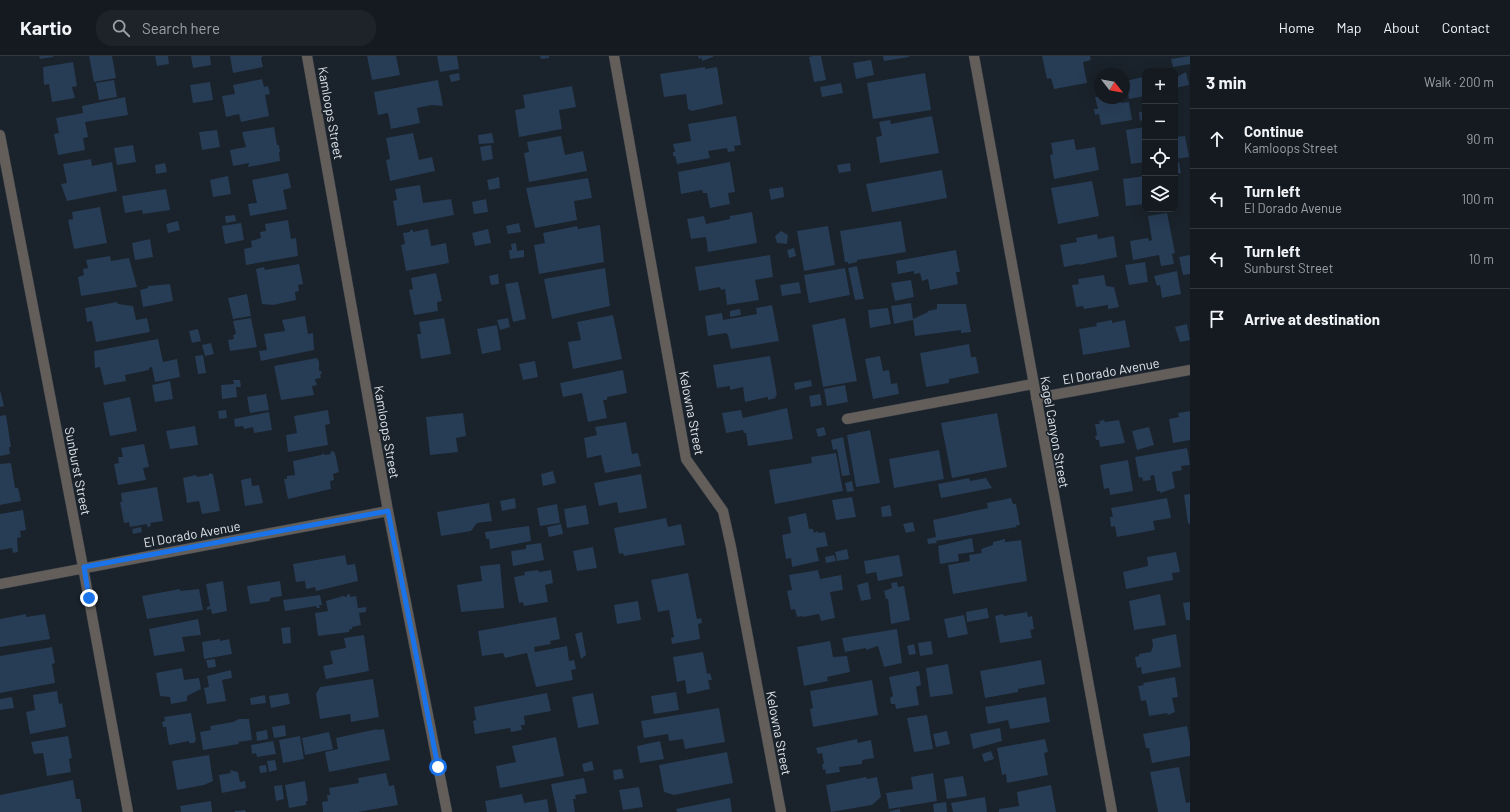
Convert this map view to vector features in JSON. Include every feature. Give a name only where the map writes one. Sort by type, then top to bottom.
[{"type":"street","name":"Kamloops Street","points":[[307,56],[388,511],[447,812]]},
{"type":"street","name":"Kelowna Street","points":[[614,56],[686,459],[723,511],[781,812]]},
{"type":"street","name":"Kagel Canyon Street","points":[[974,56],[1112,812]]},
{"type":"street","name":"Sunburst Street","points":[[0,135],[84,567],[128,812]]},
{"type":"street","name":"El Dorado Avenue","points":[[1036,398],[1190,370]]},
{"type":"street","points":[[847,419],[1033,384]]},
{"type":"street","name":"El Dorado Avenue","points":[[0,584],[388,511]]},
{"type":"building","points":[[39,56],[53,56],[53,57],[40,59]]},
{"type":"building","points":[[89,56],[112,56],[116,78],[94,82]]},
{"type":"building","points":[[155,56],[168,56],[169,64],[157,66]]},
{"type":"building","points":[[191,56],[210,56],[211,65],[193,68]]},
{"type":"building","points":[[230,56],[263,56],[261,58],[263,67],[233,73]]},
{"type":"building","points":[[367,56],[396,56],[400,75],[372,80]]},
{"type":"building","points":[[437,56],[457,56],[459,69],[440,72]]},
{"type":"building","points":[[540,56],[549,56],[549,58],[541,59]]},
{"type":"building","points":[[698,56],[713,57],[702,61],[702,58],[699,59]]},
{"type":"building","points":[[821,56],[826,80],[814,82],[809,57]]},
{"type":"building","points":[[883,56],[909,56],[909,57],[884,61]]},
{"type":"building","points":[[1042,56],[1090,56],[1091,60],[1083,62],[1087,83],[1054,89],[1051,78],[1047,79]]},
{"type":"building","points":[[1190,56],[1190,64],[1173,67],[1171,59]]},
{"type":"building","points":[[871,60],[874,75],[856,79],[853,63]]},
{"type":"building","points":[[73,62],[77,86],[72,87],[75,98],[52,102],[49,84],[44,85],[43,67]]},
{"type":"building","points":[[705,67],[705,69],[717,67],[723,104],[692,111],[688,109],[686,94],[664,97],[660,74]]},
{"type":"building","points":[[1186,72],[1189,85],[1178,87],[1178,76]]},
{"type":"building","points":[[459,73],[460,80],[451,82],[449,75]]},
{"type":"building","points":[[925,73],[931,110],[873,119],[867,83]]},
{"type":"building","points":[[1142,77],[1142,97],[1130,99],[1130,80]]},
{"type":"building","points":[[262,79],[264,87],[268,86],[270,94],[265,95],[269,116],[241,122],[239,114],[226,117],[222,96],[235,94],[233,85]]},
{"type":"building","points":[[114,80],[117,97],[99,100],[96,83]]},
{"type":"building","points":[[438,80],[443,106],[432,105],[417,108],[420,123],[391,129],[388,113],[378,115],[374,92]]},
{"type":"building","points":[[210,82],[213,100],[193,103],[190,85]]},
{"type":"building","points":[[841,83],[843,93],[822,97],[820,87]]},
{"type":"building","points":[[572,86],[576,107],[559,110],[562,129],[519,137],[515,110],[525,108],[523,95]]},
{"type":"building","points":[[125,97],[128,115],[85,122],[88,137],[83,138],[85,150],[58,155],[54,134],[59,133],[56,118],[83,113],[82,106]]},
{"type":"building","points":[[1097,104],[1129,104],[1132,120],[1101,125],[1099,114],[1095,115],[1094,109],[1098,109]]},
{"type":"building","points":[[1139,112],[1142,112],[1142,121],[1140,121]]},
{"type":"building","points":[[736,116],[741,145],[734,146],[735,151],[728,152],[727,148],[708,151],[710,158],[677,164],[675,156],[673,156],[673,152],[675,152],[673,144],[691,141],[688,124]]},
{"type":"building","points":[[932,116],[939,153],[880,163],[876,137],[882,136],[879,122],[890,120],[891,124]]},
{"type":"building","points":[[274,127],[277,145],[279,145],[280,161],[248,167],[249,163],[233,166],[230,150],[246,147],[242,132]]},
{"type":"building","points":[[1142,127],[1142,162],[1131,164],[1126,130]]},
{"type":"building","points":[[217,130],[220,147],[202,150],[199,132]]},
{"type":"building","points":[[413,133],[419,160],[432,157],[435,171],[390,181],[386,160],[390,159],[386,138]]},
{"type":"building","points":[[492,133],[494,143],[479,144],[478,135]]},
{"type":"building","points":[[561,136],[565,155],[583,151],[587,171],[529,182],[524,153],[529,152],[527,142]]},
{"type":"building","points":[[1185,136],[1189,157],[1178,159],[1178,137]]},
{"type":"building","points":[[1074,139],[1076,150],[1095,147],[1099,170],[1054,179],[1050,155],[1053,154],[1051,143]]},
{"type":"building","points":[[133,145],[136,162],[117,165],[114,148]]},
{"type":"building","points":[[491,145],[493,159],[482,161],[480,147]]},
{"type":"building","points":[[91,159],[92,166],[112,162],[117,191],[67,201],[61,184],[67,183],[63,164]]},
{"type":"building","points":[[730,162],[735,192],[728,193],[730,204],[710,208],[707,193],[703,193],[702,190],[681,194],[678,172]]},
{"type":"building","points":[[1178,162],[1181,173],[1178,174]]},
{"type":"building","points":[[165,163],[167,172],[156,174],[155,165]]},
{"type":"building","points":[[850,163],[851,171],[839,173],[837,165]]},
{"type":"building","points":[[942,170],[947,198],[872,212],[866,184]]},
{"type":"building","points":[[288,173],[291,188],[283,190],[287,209],[250,216],[248,204],[257,203],[252,180]]},
{"type":"building","points":[[228,176],[231,194],[213,197],[210,180]]},
{"type":"building","points":[[1142,176],[1142,204],[1126,206],[1123,179]]},
{"type":"building","points":[[499,177],[500,188],[489,190],[487,180]]},
{"type":"building","points":[[588,178],[592,198],[574,201],[577,220],[535,228],[526,188]]},
{"type":"building","points":[[1092,181],[1099,216],[1058,224],[1051,188]]},
{"type":"building","points":[[420,185],[423,203],[451,199],[454,215],[397,226],[393,201],[397,200],[395,189]]},
{"type":"building","points":[[783,187],[784,197],[771,200],[769,189]]},
{"type":"building","points":[[166,189],[170,210],[143,214],[142,210],[125,213],[122,196]]},
{"type":"building","points":[[486,199],[488,212],[474,214],[472,202]]},
{"type":"building","points":[[100,207],[107,243],[74,249],[68,220],[73,219],[72,212]]},
{"type":"building","points":[[752,212],[757,243],[708,252],[706,237],[691,239],[687,219],[704,216],[706,224],[730,219],[730,216]]},
{"type":"building","points":[[1167,213],[1175,253],[1172,254],[1174,264],[1161,266],[1159,255],[1133,260],[1130,241],[1148,238],[1149,241],[1152,240],[1148,216]]},
{"type":"building","points":[[235,215],[236,221],[226,223],[225,216]]},
{"type":"building","points":[[288,220],[291,239],[296,238],[298,256],[246,265],[244,249],[252,247],[251,241],[261,238],[260,232],[266,231],[265,224]]},
{"type":"building","points":[[178,221],[180,230],[168,233],[166,224]]},
{"type":"building","points":[[901,221],[906,252],[857,260],[857,262],[848,264],[848,262],[845,262],[840,231]]},
{"type":"building","points":[[241,223],[244,240],[225,244],[222,226]]},
{"type":"building","points":[[519,223],[521,232],[508,234],[506,226]]},
{"type":"building","points":[[600,225],[604,262],[539,274],[534,245],[545,243],[543,233],[577,226],[578,229]]},
{"type":"building","points":[[828,226],[835,265],[804,271],[797,231]]},
{"type":"building","points":[[428,229],[431,246],[446,243],[449,263],[406,271],[401,245],[405,244],[403,233],[410,232],[410,230],[413,230],[413,232]]},
{"type":"building","points":[[488,229],[491,243],[475,246],[472,233]]},
{"type":"building","points":[[781,231],[788,235],[787,244],[777,243],[775,236]]},
{"type":"building","points":[[1097,234],[1098,239],[1114,236],[1117,257],[1064,267],[1060,245],[1077,242],[1076,238]]},
{"type":"building","points":[[150,239],[153,257],[135,260],[132,243]]},
{"type":"building","points":[[516,243],[517,251],[524,250],[524,257],[510,259],[509,250],[512,250],[511,244]]},
{"type":"building","points":[[794,248],[796,256],[789,258],[787,250]]},
{"type":"building","points":[[956,250],[960,272],[956,272],[958,284],[930,290],[928,279],[922,281],[920,273],[914,274],[914,271],[898,274],[896,261]]},
{"type":"building","points":[[770,255],[773,277],[755,280],[759,300],[727,305],[725,289],[721,290],[720,287],[699,291],[695,267]]},
{"type":"building","points":[[1190,255],[1190,274],[1183,275],[1179,257]]},
{"type":"building","points":[[110,256],[111,261],[129,258],[137,287],[81,296],[78,277],[84,275],[83,269],[88,268],[86,260]]},
{"type":"building","points":[[1145,262],[1148,282],[1129,285],[1125,265]]},
{"type":"building","points":[[299,264],[303,284],[298,285],[299,291],[295,292],[296,300],[273,305],[262,304],[256,269],[264,267],[265,270]]},
{"type":"building","points":[[857,266],[864,299],[855,300],[848,268]]},
{"type":"building","points":[[605,268],[610,306],[552,319],[544,279]]},
{"type":"building","points":[[845,268],[850,295],[809,303],[804,275]]},
{"type":"building","points":[[1177,271],[1181,294],[1162,298],[1160,285],[1157,286],[1154,276]]},
{"type":"building","points":[[436,273],[442,301],[437,302],[438,311],[414,315],[409,290],[413,289],[411,278]]},
{"type":"building","points":[[498,274],[499,284],[491,285],[489,276]]},
{"type":"building","points":[[1104,275],[1106,286],[1114,287],[1119,307],[1108,309],[1108,305],[1084,309],[1083,306],[1076,307],[1072,285],[1079,284],[1078,279]]},
{"type":"building","points":[[911,280],[914,297],[895,301],[891,283]]},
{"type":"building","points":[[518,282],[526,319],[513,322],[505,284]]},
{"type":"building","points":[[799,282],[801,293],[782,296],[780,285]]},
{"type":"building","points":[[170,284],[173,301],[143,307],[140,290],[148,288],[148,286]]},
{"type":"building","points":[[247,294],[251,316],[233,319],[228,298]]},
{"type":"building","points":[[117,302],[118,304],[133,306],[136,320],[147,318],[150,332],[96,342],[92,321],[87,322],[85,308]]},
{"type":"building","points":[[911,303],[913,319],[928,311],[937,309],[937,304],[966,304],[971,332],[961,333],[961,330],[915,336],[913,320],[894,324],[891,306]]},
{"type":"building","points":[[772,305],[779,341],[731,349],[728,335],[726,333],[708,336],[705,316],[722,313],[723,320],[757,314],[756,308]]},
{"type":"building","points":[[888,308],[891,324],[870,328],[868,310]]},
{"type":"building","points":[[740,309],[741,315],[730,317],[730,311]]},
{"type":"building","points":[[613,315],[622,359],[573,369],[568,342],[581,340],[577,322]]},
{"type":"building","points":[[305,316],[308,334],[313,333],[314,350],[261,361],[259,351],[267,350],[264,334],[285,331],[282,320]]},
{"type":"building","points":[[251,318],[257,347],[230,351],[228,340],[234,339],[233,335],[236,334],[233,321]]},
{"type":"building","points":[[444,318],[451,354],[421,359],[417,334],[421,334],[419,322]]},
{"type":"building","points":[[508,318],[510,327],[500,330],[497,320]]},
{"type":"building","points":[[845,318],[857,381],[823,387],[812,325]]},
{"type":"building","points":[[1112,320],[1112,323],[1125,320],[1130,347],[1083,355],[1079,329],[1097,326],[1096,323]]},
{"type":"building","points":[[1187,324],[1190,340],[1180,342],[1175,327]]},
{"type":"building","points":[[497,325],[501,350],[482,354],[477,329]]},
{"type":"building","points":[[198,329],[201,341],[192,343],[189,331]]},
{"type":"building","points":[[158,339],[163,362],[177,359],[180,377],[155,382],[152,367],[149,368],[149,370],[125,375],[126,381],[104,385],[100,367],[95,368],[94,351]]},
{"type":"building","points":[[211,343],[214,354],[205,356],[202,345]]},
{"type":"building","points":[[969,344],[971,357],[976,357],[979,373],[949,379],[949,383],[926,387],[920,353]]},
{"type":"building","points":[[203,355],[206,373],[198,374],[195,356]]},
{"type":"building","points":[[770,356],[777,395],[775,396],[776,398],[768,400],[768,397],[745,402],[743,387],[730,390],[730,386],[717,388],[713,365]]},
{"type":"building","points":[[880,356],[883,371],[889,370],[891,384],[897,383],[899,394],[873,399],[865,359]]},
{"type":"building","points":[[317,358],[319,362],[319,371],[321,371],[322,374],[320,374],[321,378],[315,379],[317,385],[312,386],[314,395],[281,400],[274,366]]},
{"type":"building","points":[[535,361],[538,377],[523,380],[519,364]]},
{"type":"building","points":[[623,370],[627,393],[607,397],[607,400],[603,400],[607,418],[588,422],[582,393],[563,397],[560,383]]},
{"type":"building","points":[[233,380],[240,380],[241,387],[236,387],[237,397],[222,399],[221,385],[234,384]]},
{"type":"building","points":[[811,380],[812,386],[795,390],[794,383]]},
{"type":"building","points":[[170,381],[173,399],[155,402],[152,385]]},
{"type":"building","points":[[845,385],[848,402],[827,406],[824,389]]},
{"type":"building","points":[[0,390],[4,406],[0,407]]},
{"type":"building","points":[[266,394],[269,410],[250,413],[247,397]]},
{"type":"building","points":[[820,394],[822,405],[811,407],[809,396]]},
{"type":"building","points":[[130,397],[137,431],[110,436],[103,403]]},
{"type":"building","points":[[787,408],[793,439],[748,446],[746,433],[744,433],[743,430],[726,433],[722,413],[741,410],[743,418]]},
{"type":"building","points":[[226,410],[227,418],[219,419],[218,411]]},
{"type":"building","points":[[328,410],[330,424],[325,425],[328,445],[288,452],[286,435],[297,433],[294,416]]},
{"type":"building","points":[[1190,411],[1190,440],[1173,443],[1169,419],[1179,417],[1178,413]]},
{"type":"building","points":[[269,412],[272,430],[254,433],[253,427],[244,429],[243,426],[235,427],[234,419]]},
{"type":"building","points":[[463,413],[466,436],[456,438],[458,452],[430,455],[426,417]]},
{"type":"building","points":[[997,413],[1007,467],[952,478],[941,423]]},
{"type":"building","points":[[6,415],[11,447],[9,447],[10,454],[0,456],[0,416]]},
{"type":"building","points":[[1104,420],[1105,422],[1119,420],[1125,443],[1100,447],[1099,440],[1096,440],[1095,436],[1097,435],[1095,424],[1100,424],[1099,421]]},
{"type":"building","points":[[626,422],[632,454],[638,453],[641,466],[605,473],[601,455],[587,458],[584,438],[597,435],[595,427]]},
{"type":"building","points":[[195,426],[198,445],[170,449],[166,431]]},
{"type":"building","points":[[824,427],[826,435],[818,437],[816,429]]},
{"type":"building","points":[[1149,427],[1154,445],[1137,450],[1132,431]]},
{"type":"building","points":[[870,430],[880,483],[856,487],[847,435]]},
{"type":"building","points":[[843,437],[850,475],[842,476],[837,449],[833,450],[831,440]]},
{"type":"building","points":[[144,444],[149,467],[143,468],[146,480],[118,485],[114,464],[119,463],[118,457],[123,457],[121,448]]},
{"type":"building","points":[[1187,448],[1190,465],[1181,466],[1182,470],[1172,472],[1175,488],[1160,493],[1160,491],[1157,491],[1154,475],[1150,476],[1151,480],[1143,481],[1142,477],[1139,478],[1135,457]]},
{"type":"building","points":[[939,450],[944,479],[894,488],[889,459]]},
{"type":"building","points":[[333,451],[335,453],[339,472],[333,474],[334,480],[330,481],[331,489],[288,499],[284,479],[287,479],[287,476],[295,475],[293,461],[324,453],[324,455],[331,454],[330,452]]},
{"type":"building","points":[[836,453],[843,491],[775,504],[769,470],[812,463],[811,457]]},
{"type":"building","points":[[1128,460],[1133,491],[1110,495],[1109,488],[1104,489],[1100,465]]},
{"type":"building","points":[[11,463],[15,488],[18,488],[21,501],[0,505],[0,464]]},
{"type":"building","points":[[553,471],[556,483],[543,486],[541,474]]},
{"type":"building","points":[[209,473],[213,474],[220,511],[202,514],[199,501],[187,503],[183,478],[196,475],[197,477],[209,475]]},
{"type":"building","points":[[641,474],[647,508],[619,513],[617,502],[599,506],[594,483]]},
{"type":"building","points":[[251,478],[252,486],[259,485],[263,503],[245,506],[241,480]]},
{"type":"building","points":[[969,478],[970,481],[986,478],[992,488],[941,498],[938,484]]},
{"type":"building","points":[[852,481],[854,491],[847,492],[845,483]]},
{"type":"building","points":[[157,487],[163,521],[150,523],[151,526],[147,527],[147,524],[130,527],[129,522],[124,523],[120,502],[122,502],[121,493]]},
{"type":"building","points":[[1190,494],[1190,523],[1188,524],[1184,495]]},
{"type":"building","points":[[852,497],[856,517],[836,520],[832,500]]},
{"type":"building","points":[[515,498],[516,508],[502,511],[500,501]]},
{"type":"building","points":[[1011,498],[1013,504],[1016,504],[1020,525],[1016,525],[1017,527],[936,541],[937,543],[928,544],[927,539],[936,537],[933,520],[988,508],[987,503]]},
{"type":"building","points":[[1167,498],[1171,518],[1153,521],[1155,530],[1117,537],[1115,526],[1111,527],[1110,517],[1113,517],[1111,508]]},
{"type":"building","points":[[489,503],[492,521],[477,523],[471,531],[441,536],[437,512]]},
{"type":"building","points":[[557,504],[560,523],[540,526],[537,508]]},
{"type":"building","points":[[586,505],[589,524],[567,528],[564,509]]},
{"type":"building","points":[[890,505],[892,516],[882,517],[881,507]]},
{"type":"building","points":[[23,510],[26,530],[20,531],[21,537],[17,538],[18,552],[13,553],[12,548],[0,550],[0,514]]},
{"type":"building","points":[[806,513],[809,529],[813,529],[814,533],[818,531],[818,533],[825,532],[828,546],[816,548],[819,561],[792,567],[791,558],[786,559],[782,535],[791,533],[788,517]]},
{"type":"building","points":[[666,518],[668,527],[681,524],[685,545],[624,556],[623,553],[619,554],[614,528]]},
{"type":"building","points":[[913,522],[915,531],[906,533],[903,524]]},
{"type":"building","points":[[561,524],[563,534],[549,537],[547,527]]},
{"type":"building","points":[[529,526],[531,541],[490,549],[489,539],[486,539],[485,532]]},
{"type":"building","points":[[141,527],[142,532],[133,534],[132,529]]},
{"type":"building","points":[[972,538],[974,552],[958,554],[959,561],[940,564],[938,546]]},
{"type":"building","points":[[1005,539],[1005,542],[1021,540],[1027,581],[953,594],[948,565],[970,561],[969,555],[982,553],[981,549],[993,545],[993,542]]},
{"type":"building","points":[[541,543],[544,560],[513,566],[511,551],[526,549],[526,545]]},
{"type":"building","points":[[593,547],[597,568],[577,571],[573,551]]},
{"type":"building","points":[[847,549],[849,559],[837,561],[835,552]]},
{"type":"building","points":[[1176,552],[1180,572],[1172,573],[1173,580],[1126,589],[1123,572],[1148,566],[1147,557]]},
{"type":"building","points":[[345,555],[347,565],[355,564],[358,581],[316,591],[315,587],[306,589],[305,581],[296,582],[293,564]]},
{"type":"building","points":[[834,555],[836,561],[826,563],[825,557]]},
{"type":"building","points":[[899,555],[903,576],[878,581],[876,572],[866,574],[864,561]]},
{"type":"building","points":[[500,564],[504,608],[461,612],[457,585],[482,581],[480,566]]},
{"type":"building","points":[[538,570],[539,572],[551,570],[553,583],[545,585],[548,602],[524,606],[523,602],[519,603],[514,577],[525,575],[524,572]]},
{"type":"building","points":[[818,570],[820,579],[841,575],[843,590],[830,592],[835,618],[821,621],[819,614],[797,617],[795,609],[791,610],[787,591],[792,590],[789,575]]},
{"type":"building","points":[[688,573],[697,619],[701,618],[702,623],[698,624],[700,639],[672,644],[671,638],[674,637],[669,610],[658,612],[651,580]]},
{"type":"building","points":[[223,581],[227,611],[212,614],[211,609],[207,610],[207,607],[210,606],[206,584]]},
{"type":"building","points":[[280,581],[282,596],[270,598],[270,601],[250,604],[247,586]]},
{"type":"building","points":[[868,582],[871,599],[861,601],[857,585]]},
{"type":"building","points":[[897,582],[898,587],[904,586],[910,620],[891,624],[888,599],[886,599],[884,591],[892,588],[891,583]]},
{"type":"building","points":[[180,589],[180,591],[199,589],[203,610],[147,619],[142,596]]},
{"type":"building","points":[[350,594],[350,597],[356,596],[358,608],[366,607],[366,612],[359,613],[361,625],[352,627],[349,632],[318,636],[315,613],[328,611],[326,601],[343,596],[347,597],[347,595]]},
{"type":"building","points":[[1160,594],[1166,625],[1134,630],[1129,601]]},
{"type":"building","points":[[320,595],[322,605],[319,605],[320,608],[317,608],[316,606],[285,611],[283,600]]},
{"type":"building","points":[[638,601],[641,620],[617,624],[614,605]]},
{"type":"building","points":[[1190,602],[1190,620],[1186,620],[1183,603]]},
{"type":"building","points":[[987,608],[989,618],[967,622],[966,612]]},
{"type":"building","points":[[1027,612],[1028,617],[1032,616],[1034,629],[1030,630],[1032,638],[1000,643],[995,616]]},
{"type":"building","points":[[26,614],[26,617],[45,614],[50,639],[0,647],[0,619]]},
{"type":"building","points":[[964,615],[968,634],[948,638],[944,619]]},
{"type":"building","points":[[556,617],[560,639],[550,641],[551,644],[534,647],[535,652],[567,646],[569,661],[574,660],[576,669],[571,670],[573,680],[536,687],[527,653],[505,658],[503,653],[482,656],[478,631]]},
{"type":"building","points":[[198,619],[201,635],[182,637],[185,651],[154,656],[149,629]]},
{"type":"building","points":[[290,627],[291,643],[283,644],[281,628]]},
{"type":"building","points":[[897,629],[902,663],[884,667],[878,646],[866,650],[866,648],[845,652],[842,638]]},
{"type":"building","points":[[582,632],[586,655],[581,659],[575,634]]},
{"type":"building","points":[[1176,634],[1181,667],[1142,674],[1141,667],[1137,668],[1135,657],[1139,656],[1139,654],[1151,652],[1153,646],[1152,639]]},
{"type":"building","points":[[364,635],[369,671],[326,679],[323,666],[333,664],[330,651],[346,648],[344,638]]},
{"type":"building","points":[[220,639],[220,641],[229,639],[232,654],[204,659],[202,642]]},
{"type":"building","points":[[830,641],[833,657],[847,656],[850,672],[827,677],[828,681],[804,686],[797,647]]},
{"type":"building","points":[[931,641],[933,654],[920,656],[918,643]]},
{"type":"building","points":[[914,644],[916,654],[909,655],[907,646]]},
{"type":"building","points":[[52,647],[55,663],[52,664],[55,683],[0,693],[0,656]]},
{"type":"building","points":[[703,652],[707,674],[710,673],[712,680],[708,680],[710,689],[687,694],[685,680],[677,682],[673,657]]},
{"type":"building","points":[[215,659],[216,667],[208,668],[206,660]]},
{"type":"building","points":[[1041,660],[1045,684],[1018,689],[1018,692],[985,698],[980,671]]},
{"type":"building","points":[[948,664],[953,694],[930,697],[926,668]]},
{"type":"building","points":[[182,668],[184,680],[199,678],[201,689],[187,696],[187,701],[171,704],[170,697],[160,696],[156,673]]},
{"type":"building","points":[[231,670],[232,678],[222,680],[226,701],[207,704],[204,688],[209,687],[207,676]]},
{"type":"building","points":[[919,671],[921,685],[916,687],[919,705],[896,709],[895,704],[891,704],[890,698],[893,696],[889,677]]},
{"type":"building","points":[[1175,677],[1178,697],[1172,698],[1175,712],[1168,715],[1167,713],[1149,716],[1146,700],[1141,701],[1138,686],[1144,685],[1143,683]]},
{"type":"building","points":[[373,679],[379,717],[351,722],[350,714],[320,719],[316,694],[320,687]]},
{"type":"building","points":[[872,680],[878,715],[813,727],[810,709],[813,708],[810,691]]},
{"type":"building","points":[[57,691],[59,704],[62,703],[66,727],[30,734],[26,712],[35,710],[33,695]]},
{"type":"building","points":[[676,692],[679,710],[654,714],[651,696]]},
{"type":"building","points":[[288,693],[290,704],[271,708],[269,696]]},
{"type":"building","points":[[547,693],[551,711],[524,716],[525,725],[521,725],[522,730],[511,732],[510,728],[475,734],[473,721],[476,720],[474,707]]},
{"type":"building","points":[[593,693],[599,724],[578,728],[572,697]]},
{"type":"building","points":[[265,695],[266,703],[251,705],[250,698]]},
{"type":"building","points":[[12,697],[14,708],[0,710],[0,699]]},
{"type":"building","points":[[1046,697],[1050,722],[1010,729],[1008,720],[988,724],[985,707]]},
{"type":"building","points":[[719,708],[725,742],[685,749],[683,739],[669,741],[668,734],[644,738],[641,721]]},
{"type":"building","points":[[191,713],[196,740],[194,743],[189,743],[189,741],[169,745],[166,727],[163,727],[162,722],[165,721],[164,717]]},
{"type":"building","points":[[927,715],[933,749],[914,752],[907,718]]},
{"type":"building","points":[[239,719],[249,719],[252,740],[238,742],[239,744],[203,750],[200,732],[211,730],[210,726],[233,722]]},
{"type":"building","points":[[285,725],[286,736],[274,738],[272,727]]},
{"type":"building","points":[[1187,726],[1190,742],[1190,756],[1152,763],[1149,748],[1146,748],[1143,734]]},
{"type":"building","points":[[1000,728],[1002,741],[973,749],[970,734]]},
{"type":"building","points":[[377,729],[384,729],[390,760],[329,772],[325,752],[338,749],[336,738]]},
{"type":"building","points":[[267,730],[268,739],[257,741],[256,732]]},
{"type":"building","points":[[947,731],[950,744],[936,747],[933,734]]},
{"type":"building","points":[[329,732],[333,749],[305,755],[302,738]]},
{"type":"building","points":[[68,736],[72,758],[69,759],[71,772],[47,776],[43,753],[34,754],[31,742]]},
{"type":"building","points":[[300,736],[304,759],[283,763],[279,740]]},
{"type":"building","points":[[556,737],[564,776],[500,788],[496,766],[516,762],[512,746]]},
{"type":"building","points":[[857,739],[858,743],[871,740],[874,758],[862,760],[862,764],[839,767],[840,772],[826,774],[825,769],[823,770],[822,764],[824,764],[822,753],[818,754],[816,748]]},
{"type":"building","points":[[1045,739],[1048,752],[1044,753],[1048,775],[1007,783],[1006,774],[1002,775],[997,748]]},
{"type":"building","points":[[273,741],[276,754],[257,757],[256,753],[252,754],[251,745]]},
{"type":"building","points":[[660,741],[664,759],[640,763],[637,746]]},
{"type":"building","points":[[991,751],[994,759],[984,762],[982,754]]},
{"type":"building","points":[[727,752],[733,783],[674,795],[664,792],[659,765]]},
{"type":"building","points":[[209,755],[213,781],[204,785],[177,790],[172,761]]},
{"type":"building","points":[[275,760],[277,770],[269,772],[267,761]]},
{"type":"building","points":[[592,761],[594,770],[584,772],[582,764]]},
{"type":"building","points":[[266,765],[267,772],[260,773],[259,766]]},
{"type":"building","points":[[1179,767],[1186,803],[1190,802],[1190,812],[1158,812],[1150,772]]},
{"type":"building","points":[[622,769],[624,778],[614,780],[613,770]]},
{"type":"building","points":[[230,770],[238,772],[240,782],[245,781],[246,788],[222,793],[219,775],[231,773]]},
{"type":"building","points":[[386,773],[389,786],[394,785],[398,805],[358,812],[323,812],[322,802],[328,801],[327,795],[330,795],[329,788],[359,783],[358,778]]},
{"type":"building","points":[[933,773],[937,801],[889,809],[886,793],[913,789],[911,777]]},
{"type":"building","points":[[963,776],[967,796],[947,799],[944,779]]},
{"type":"building","points":[[866,777],[867,779],[877,777],[881,797],[872,805],[831,812],[826,785]]},
{"type":"building","points":[[584,778],[587,793],[575,795],[576,799],[573,799],[575,812],[557,812],[551,784]]},
{"type":"building","points":[[73,780],[76,799],[80,799],[82,812],[0,812],[0,795]]},
{"type":"building","points":[[305,781],[308,801],[306,801],[306,805],[289,808],[285,785]]},
{"type":"building","points":[[282,785],[284,799],[276,801],[274,786]]},
{"type":"building","points":[[1051,785],[1056,812],[999,812],[999,809],[1019,806],[1017,792]]},
{"type":"building","points":[[639,787],[643,807],[623,810],[619,790]]},
{"type":"building","points":[[522,794],[524,803],[547,799],[549,812],[487,812],[485,801]]},
{"type":"building","points":[[985,797],[987,812],[953,812],[951,803]]},
{"type":"building","points":[[730,798],[732,812],[677,812],[676,809]]},
{"type":"building","points":[[211,801],[212,812],[181,812],[180,806]]},
{"type":"building","points":[[946,802],[947,812],[934,812],[933,804]]},
{"type":"building","points":[[900,809],[900,812],[890,812],[890,811]]},
{"type":"building","points":[[245,810],[246,812],[235,812],[235,811]]},
{"type":"route","points":[[89,598],[84,567],[388,511],[438,767]]}]
